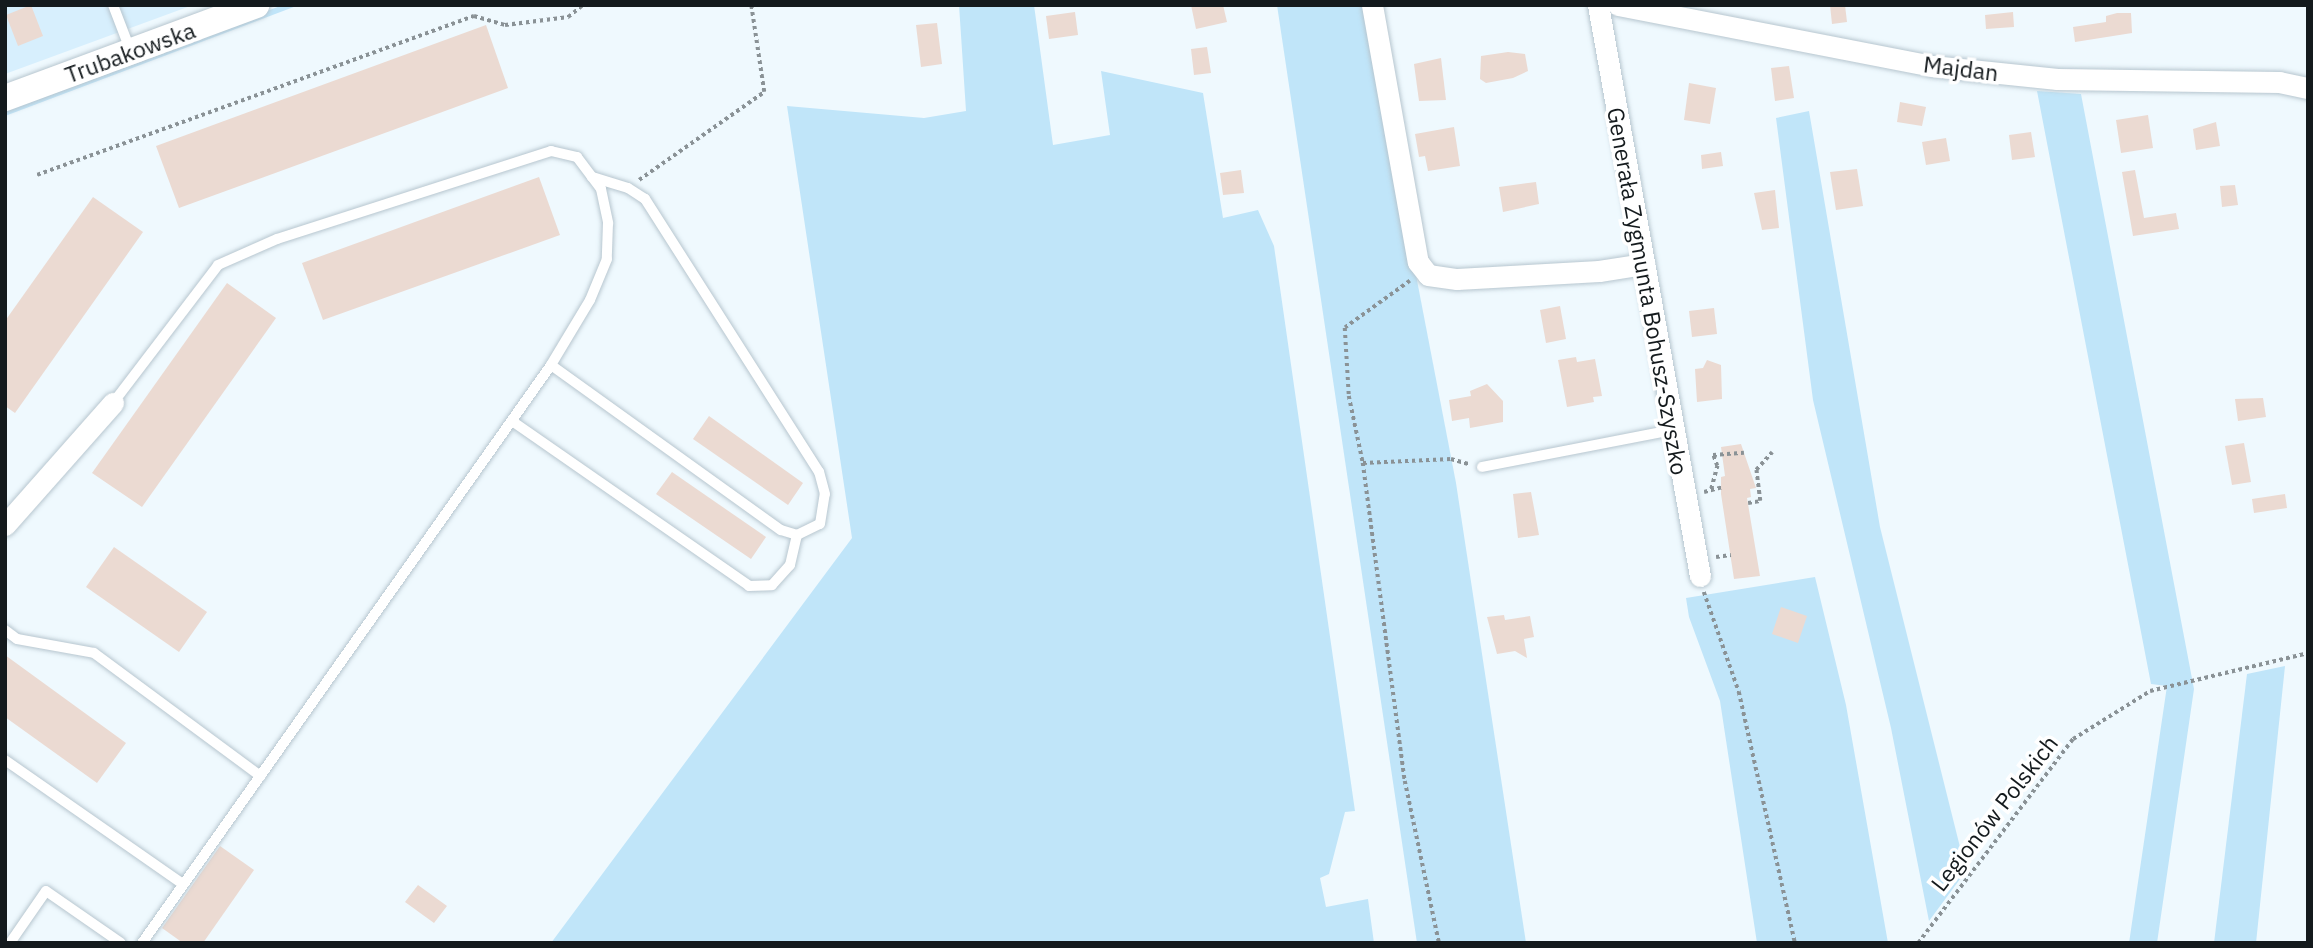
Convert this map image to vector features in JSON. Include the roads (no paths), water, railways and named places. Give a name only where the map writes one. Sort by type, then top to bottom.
[{"type":"street","name":"Trubakowska","points":[[5,98],[256,5]]},
{"type":"street","points":[[1372,5],[1418,262],[1428,275],[1457,279],[1599,271],[1644,264]]},
{"type":"street","name":"Generała Zygmunta Bohusz-Szyszko","points":[[1598,5],[1672,430],[1704,567]]},
{"type":"street","name":"Majdan","points":[[1618,5],[1932,66],[2057,79],[2266,82],[2308,88]]},
{"type":"street","points":[[5,525],[113,403]]},
{"type":"lane","points":[[113,5],[131,52]]},
{"type":"lane","points":[[113,403],[218,265],[278,239],[551,151],[577,157],[601,190],[608,223],[607,259],[590,300],[551,365],[142,943]]},
{"type":"lane","points":[[551,365],[781,530],[797,535],[820,524],[825,494],[819,472],[645,199],[628,188],[592,177]]},
{"type":"lane","points":[[512,421],[749,586],[772,585],[790,565],[797,535]]},
{"type":"lane","points":[[1482,467],[1672,430]]},
{"type":"lane","points":[[5,630],[17,639],[94,653],[260,776]]},
{"type":"lane","points":[[5,760],[183,884]]},
{"type":"lane","points":[[10,943],[46,891],[121,943]]}]
